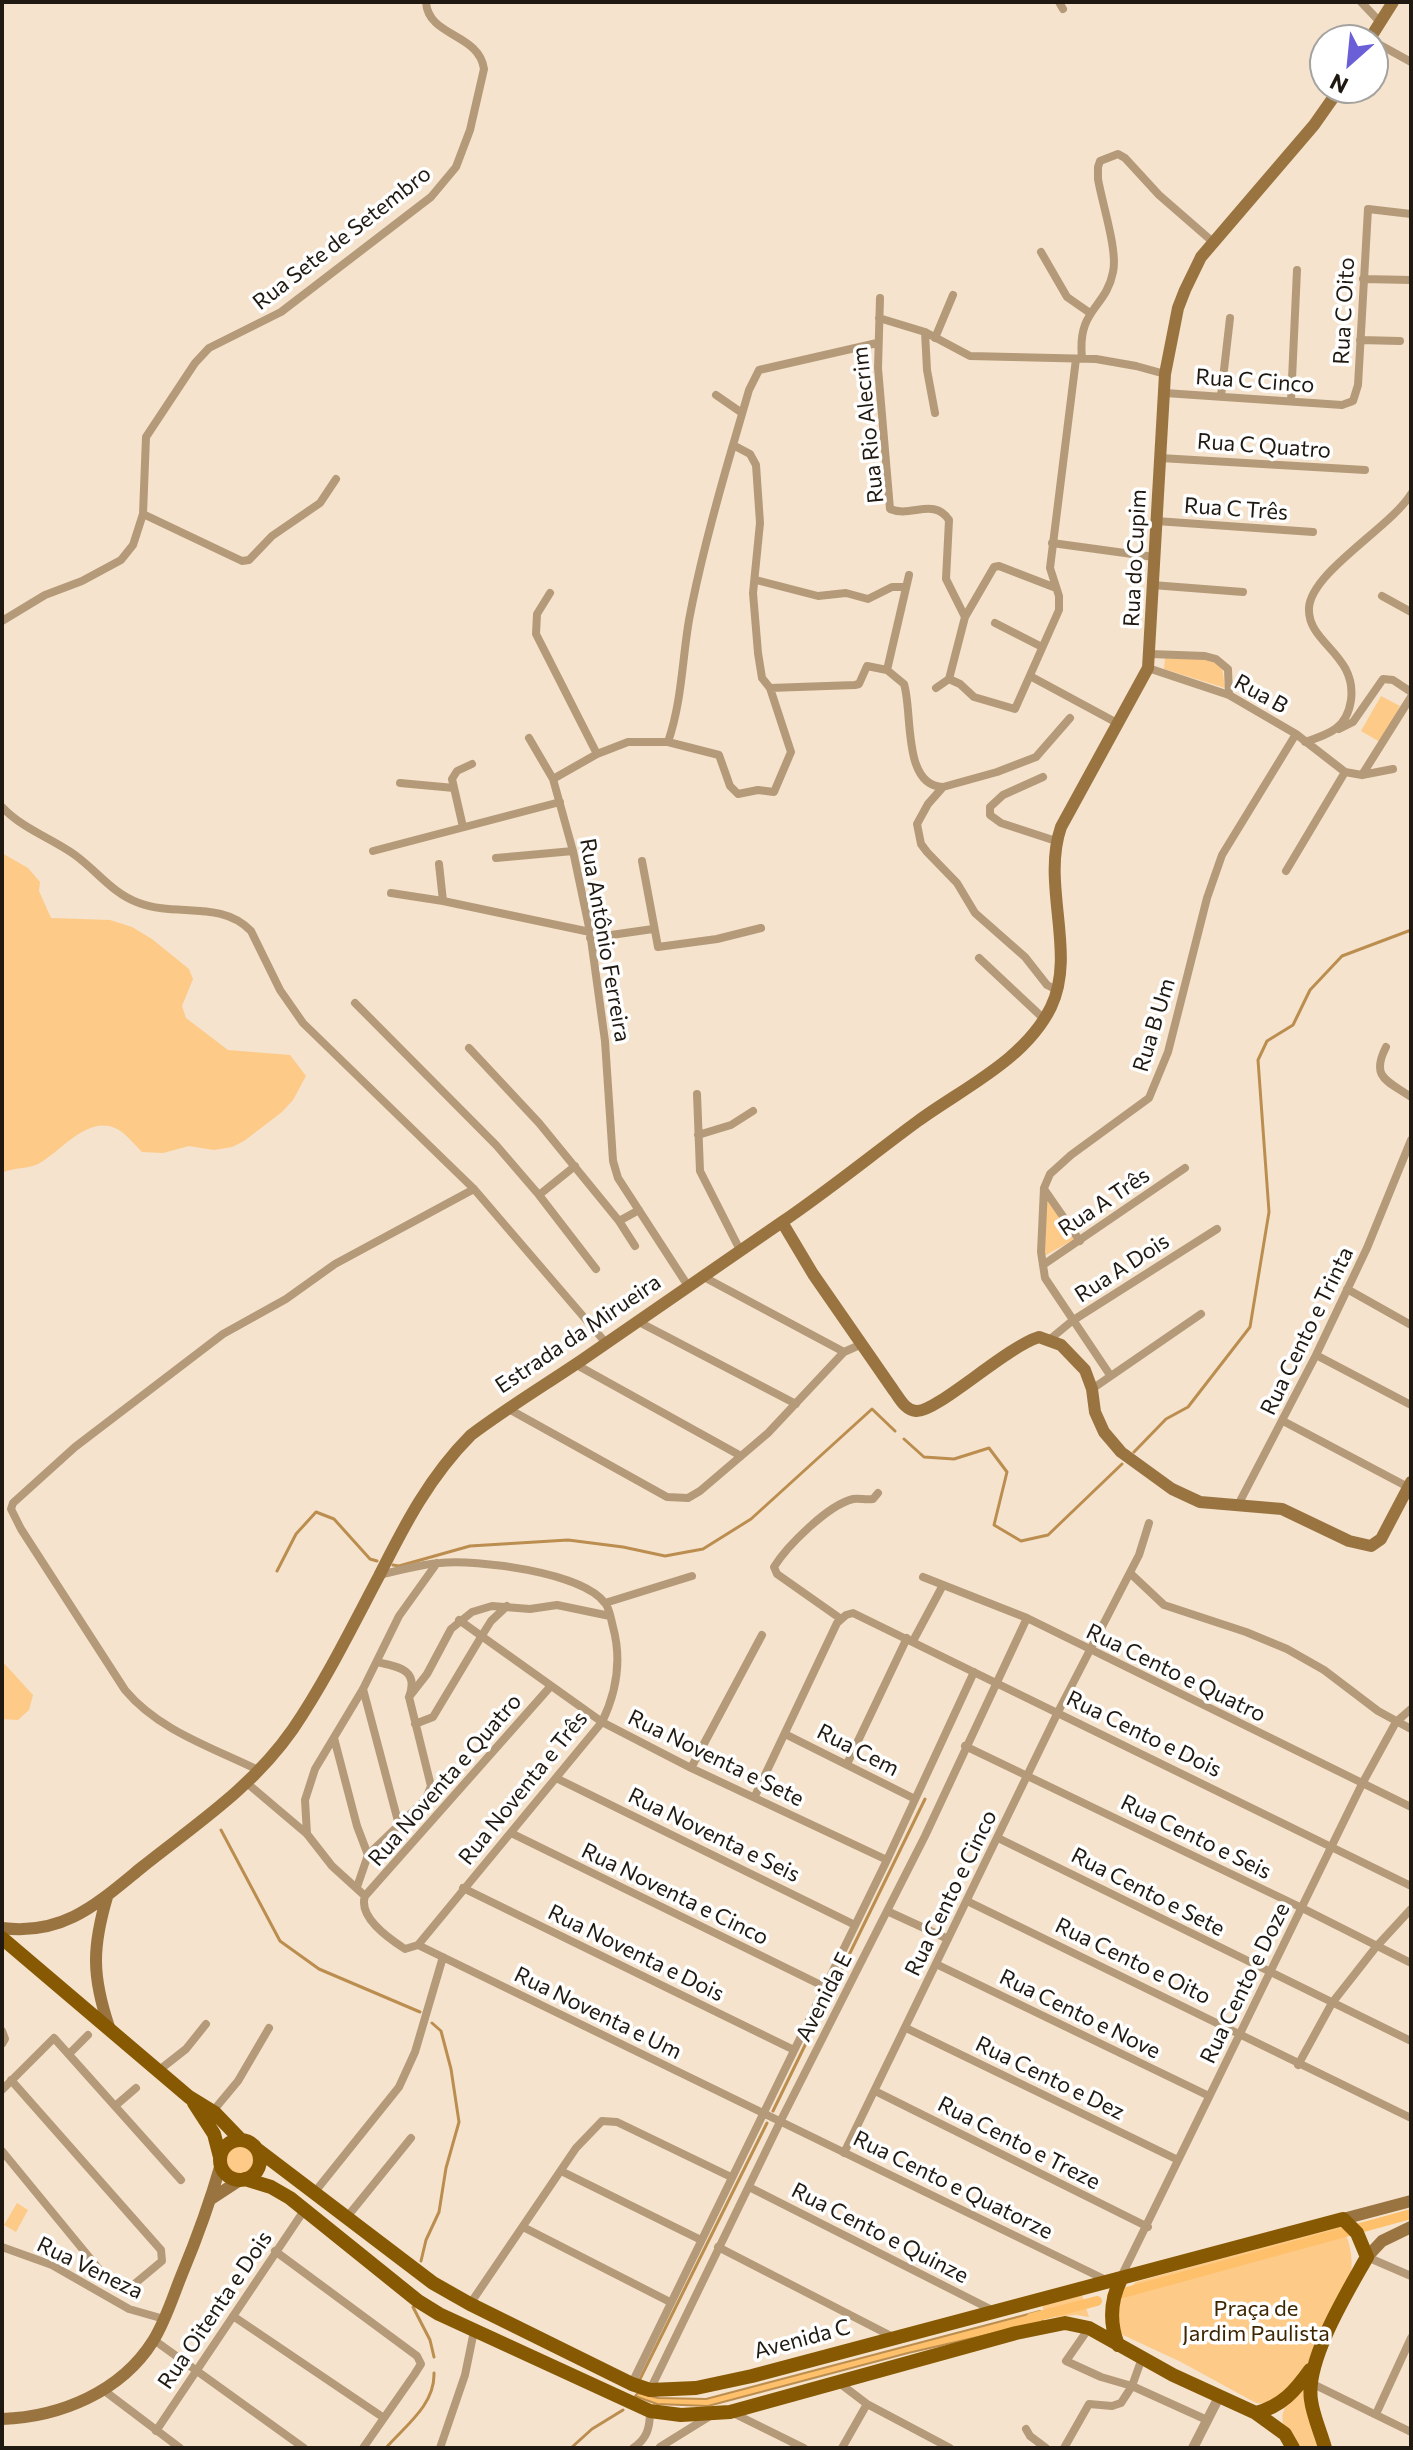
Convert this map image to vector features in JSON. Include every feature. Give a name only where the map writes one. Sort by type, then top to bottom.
[{"type":"main road","points":[[1380,22],[1393,2]]},
{"type":"main road","name":"Rua do Cupim","points":[[1056,843],[1061,827],[1148,668],[1165,374],[1178,308],[1201,257],[1329,104]]},
{"type":"main road","name":"Estrada da Mirueira","points":[[2,1928],[33,1929],[62,1923],[107,1897],[248,1784],[300,1718],[412,1510],[438,1470],[471,1435],[782,1222],[1016,1052],[1043,1018],[1057,990],[1060,950],[1054,881],[1056,843]]},
{"type":"main road","points":[[782,1222],[813,1274],[907,1408],[921,1411],[933,1407],[1016,1346],[1044,1338],[1067,1351],[1085,1370],[1092,1389],[1095,1412],[1104,1432],[1128,1458],[1190,1500],[1282,1509],[1349,1541],[1371,1546],[1381,1539],[1410,1484]]},
{"type":"main road","points":[[107,1897],[95,1941],[94,1961],[99,1997],[109,2027]]},
{"type":"main road","points":[[2,1938],[189,2097],[213,2111],[241,2140],[258,2150],[259,2165],[254,2174],[211,2199]]},
{"type":"main road","points":[[189,2097],[214,2134],[228,2175],[265,2184],[305,2209],[418,2301],[474,2331],[650,2411],[681,2415],[730,2412],[1065,2323],[1093,2330],[1142,2358],[1256,2413],[1285,2434],[1293,2448]]},
{"type":"main road","points":[[2,2419],[52,2413],[88,2399],[122,2376],[154,2340],[183,2279],[221,2161],[230,2143],[241,2140]]},
{"type":"main road","name":"Avenida C","points":[[258,2150],[433,2283],[506,2322],[650,2390],[696,2388],[752,2376],[994,2311],[1114,2290],[1350,2226],[1411,2201]]},
{"type":"main road","points":[[1350,2226],[1367,2257]]},
{"type":"main road","points":[[1256,2413],[1275,2406],[1294,2392],[1314,2365],[1345,2296],[1367,2257],[1382,2241],[1411,2227]]},
{"type":"main road","points":[[1114,2290],[1111,2324],[1118,2345]]},
{"type":"main road","points":[[497,2341],[506,2322]]},
{"type":"main road","points":[[1314,2365],[1311,2400],[1325,2448]]},
{"type":"street","name":"Rua Sete de Setembro","points":[[143,514],[146,437],[195,363],[209,348],[281,312],[431,197],[456,167],[470,130],[483,62],[468,43],[433,21],[426,2]]},
{"type":"street","points":[[1361,2],[1380,22]]},
{"type":"street","points":[[1389,50],[1411,62]]},
{"type":"street","points":[[949,679],[974,697],[1010,709],[1017,706],[1059,610],[1050,568],[1081,332],[1109,284],[1114,267],[1102,205],[1100,161],[1118,154],[1213,242]]},
{"type":"street","name":"Rua C Oito","points":[[1342,405],[1349,404],[1356,397],[1368,209],[1411,214]]},
{"type":"street","points":[[1041,252],[1067,297],[1090,313]]},
{"type":"street","points":[[1291,401],[1297,270]]},
{"type":"street","points":[[1363,279],[1411,280]]},
{"type":"street","points":[[935,338],[953,295]]},
{"type":"street","name":"Rua Rio Alecrim","points":[[880,298],[877,343],[890,509],[899,512],[937,509],[946,515],[949,520],[946,579],[965,617]]},
{"type":"street","name":"Rua Rio Alecrim","points":[[879,318],[925,332],[970,356],[1079,358],[1124,363],[1165,374]]},
{"type":"street","points":[[1221,396],[1230,318]]},
{"type":"street","points":[[925,332],[927,370],[935,413]]},
{"type":"street","points":[[1360,340],[1400,341]]},
{"type":"street","points":[[668,742],[680,701],[694,598],[715,502],[749,390],[759,370],[877,343]]},
{"type":"street","name":"Rua C Cinco","points":[[1165,393],[1342,405]]},
{"type":"street","points":[[716,395],[742,413]]},
{"type":"street","points":[[553,779],[597,754],[628,742],[668,742],[719,755],[735,793],[758,790],[773,793],[785,772],[791,752],[770,688],[762,678],[758,653],[753,593],[760,493],[754,458],[733,445]]},
{"type":"street","name":"Rua C Quatro","points":[[1160,458],[1365,470]]},
{"type":"street","points":[[2,621],[45,595],[82,581],[121,560],[133,545],[143,514],[242,561],[249,560],[272,536],[320,503],[336,479]]},
{"type":"street","points":[[1339,729],[1348,714],[1351,676],[1316,630],[1309,604],[1328,573],[1391,518],[1411,494]]},
{"type":"street","name":"Rua C Três","points":[[1156,521],[1313,532]]},
{"type":"street","points":[[1052,543],[1154,557]]},
{"type":"street","points":[[936,688],[949,679],[965,617],[991,569],[999,566],[1056,588]]},
{"type":"street","points":[[756,580],[818,596],[846,593],[868,599],[907,581],[887,670]]},
{"type":"street","points":[[1152,585],[1243,592]]},
{"type":"street","points":[[550,593],[537,614],[536,634],[597,754]]},
{"type":"street","points":[[1382,596],[1411,612]]},
{"type":"street","points":[[995,623],[1042,647]]},
{"type":"street","points":[[1150,654],[1216,659],[1228,669],[1229,695]]},
{"type":"street","points":[[770,688],[855,685],[869,665],[887,670],[900,678],[907,692],[910,737],[922,777],[931,786],[943,787],[1036,757],[1070,718]]},
{"type":"street","name":"Rua B","points":[[1148,668],[1229,695],[1296,734],[1345,772]]},
{"type":"street","points":[[1030,676],[1119,724]]},
{"type":"street","points":[[1305,742],[1353,722],[1383,679],[1393,680],[1411,695],[1362,775]]},
{"type":"street","name":"Rua B Um","points":[[1044,1188],[1050,1174],[1071,1155],[1149,1098],[1168,1052],[1207,898],[1222,855],[1296,734]]},
{"type":"street","name":"Rua Antônio Ferreira","points":[[529,738],[553,779],[573,851],[590,935],[606,1055],[613,1161],[618,1178],[688,1286]]},
{"type":"street","points":[[463,827],[453,775],[472,764]]},
{"type":"street","points":[[1286,871],[1345,772],[1362,775],[1393,769]]},
{"type":"street","points":[[1043,777],[1003,795],[990,807],[990,815],[1001,823],[1056,843]]},
{"type":"street","points":[[400,783],[454,788]]},
{"type":"street","points":[[943,787],[920,816],[917,824],[921,844],[957,883],[975,913],[1025,957],[1047,985],[1057,990]]},
{"type":"street","points":[[373,851],[560,802]]},
{"type":"street","points":[[2,807],[27,828],[72,854],[106,884],[129,899],[170,911],[219,912],[245,924],[280,990],[303,1023],[474,1189],[606,1343]]},
{"type":"street","points":[[496,858],[573,851]]},
{"type":"street","points":[[642,861],[658,947],[717,939],[761,928]]},
{"type":"street","points":[[439,864],[443,901]]},
{"type":"street","points":[[391,893],[443,901],[590,935],[653,929]]},
{"type":"street","points":[[979,958],[1043,1018]]},
{"type":"street","points":[[355,1003],[496,1145],[596,1269]]},
{"type":"street","points":[[1386,1047],[1380,1058],[1382,1076],[1411,1097]]},
{"type":"street","points":[[469,1048],[575,1166],[635,1246]]},
{"type":"street","points":[[697,1094],[700,1171],[740,1250]]},
{"type":"street","points":[[698,1135],[731,1125],[753,1111]]},
{"type":"street","name":"Rua Cento e Trinta","points":[[1238,1505],[1283,1421],[1367,1248],[1411,1140]]},
{"type":"street","points":[[1400,1169],[1411,1164]]},
{"type":"street","points":[[539,1195],[575,1166]]},
{"type":"street","name":"Rua A Três","points":[[1043,1265],[1185,1168]]},
{"type":"street","points":[[1044,1188],[1080,1241]]},
{"type":"street","points":[[1044,1188],[1045,1278],[1110,1375]]},
{"type":"street","points":[[260,1771],[168,1726],[139,1707],[21,1529],[11,1509],[13,1503],[75,1447],[223,1334],[286,1299],[335,1264],[474,1189]]},
{"type":"street","points":[[619,1221],[639,1210]]},
{"type":"street","name":"Rua A Dois","points":[[1044,1338],[1217,1229]]},
{"type":"street","points":[[701,1276],[844,1352]]},
{"type":"street","points":[[1347,1289],[1411,1325]]},
{"type":"street","points":[[1092,1389],[1201,1314]]},
{"type":"street","points":[[637,1321],[796,1404]]},
{"type":"street","points":[[507,1408],[667,1497],[688,1498],[741,1456],[796,1404],[844,1352],[862,1344]]},
{"type":"street","points":[[1316,1355],[1411,1405]]},
{"type":"street","points":[[575,1364],[741,1456]]},
{"type":"street","points":[[1283,1421],[1410,1484]]},
{"type":"street","points":[[755,1796],[841,1619],[777,1574],[774,1567],[823,1516],[853,1499],[873,1499],[878,1493]]},
{"type":"street","name":"Rua Cento e Cinco","points":[[844,2153],[1058,1712],[1139,1555],[1149,1523]]},
{"type":"street","points":[[379,1575],[438,1563],[482,1562],[528,1570],[579,1586],[605,1603],[692,1576]]},
{"type":"street","points":[[307,1834],[307,1789],[315,1769],[363,1689],[399,1616],[438,1563]]},
{"type":"street","points":[[1130,1573],[1164,1605],[1287,1649],[1324,1670],[1368,1704],[1411,1729]]},
{"type":"street","name":"Rua Cento e Quatro","points":[[923,1577],[1027,1618],[1411,1807]]},
{"type":"street","points":[[847,1764],[910,1640],[943,1585]]},
{"type":"street","name":"Rua Noventa e Três","points":[[418,1945],[602,1722],[609,1708],[619,1665],[616,1638],[605,1603]]},
{"type":"street","points":[[409,1697],[427,1674],[451,1629],[459,1620],[482,1608],[507,1606],[530,1609],[557,1605],[610,1616]]},
{"type":"street","points":[[415,1724],[433,1717],[491,1621],[507,1606]]},
{"type":"street","name":"Rua Cento e Dois","points":[[841,1619],[849,1613],[860,1615],[1411,1886]]},
{"type":"street","name":"Avenida E","points":[[650,2390],[780,2122],[925,1836],[1027,1618]]},
{"type":"street","name":"Rua Noventa e Sete","points":[[459,1620],[602,1722],[691,1768],[887,1860]]},
{"type":"street","points":[[691,1768],[762,1635]]},
{"type":"street","points":[[357,1887],[368,1855],[419,1807],[431,1790],[409,1697],[414,1684],[402,1669],[377,1662]]},
{"type":"street","name":"Avenida E","points":[[624,2400],[887,1860],[974,1672]]},
{"type":"street","name":"Rua Noventa e Quatro","points":[[365,1896],[550,1687]]},
{"type":"street","points":[[363,1689],[399,1825]]},
{"type":"street","name":"Rua Cento e Doze","points":[[1114,2290],[1148,2227],[1362,1784],[1396,1722],[1411,1709]]},
{"type":"street","name":"Rua Cem","points":[[785,1734],[915,1799]]},
{"type":"street","points":[[334,1738],[357,1826],[368,1855]]},
{"type":"street","name":"Rua Cento e Seis","points":[[965,1746],[1411,1963]]},
{"type":"street","name":"Rua Noventa e Seis","points":[[556,1778],[855,1925]]},
{"type":"street","points":[[248,1784],[307,1834],[332,1866],[357,1887],[365,1896],[364,1912],[390,1938],[405,1949],[418,1945]]},
{"type":"street","name":"Rua Noventa e Cinco","points":[[511,1833],[825,1987]]},
{"type":"street","name":"Rua Cento e Sete","points":[[998,1838],[1411,2041]]},
{"type":"street","name":"Rua Noventa e Dois","points":[[463,1888],[794,2050]]},
{"type":"street","name":"Rua Cento e Oito","points":[[967,1901],[1411,2118]]},
{"type":"street","points":[[1298,2065],[1332,2003],[1411,1909]]},
{"type":"street","points":[[887,1911],[948,1939]]},
{"type":"street","name":"Rua Noventa e Um","points":[[418,1945],[780,2122]]},
{"type":"street","points":[[314,2193],[410,2069],[443,1957]]},
{"type":"street","name":"Rua Cento e Nove","points":[[936,1964],[1209,2096]]},
{"type":"street","points":[[158,2071],[186,2049],[206,2024]]},
{"type":"street","points":[[213,2111],[238,2081],[269,2028]]},
{"type":"street","name":"Rua Cento e Dez","points":[[906,2028],[1178,2160]]},
{"type":"street","points":[[2,2031],[5,2039],[2,2044]]},
{"type":"street","points":[[69,2054],[88,2035]]},
{"type":"street","points":[[2,2090],[54,2038],[181,2180]]},
{"type":"street","points":[[2,2151],[112,2285],[119,2289],[132,2286],[162,2261],[161,2250],[11,2080]]},
{"type":"street","points":[[115,2106],[136,2088]]},
{"type":"street","name":"Rua Cento e Treze","points":[[875,2091],[1148,2227]]},
{"type":"street","points":[[470,2304],[561,2171],[602,2121],[617,2122],[731,2177]]},
{"type":"street","name":"Rua Cento e Quatorze","points":[[780,2122],[1114,2290]]},
{"type":"street","points":[[347,2217],[411,2138]]},
{"type":"street","points":[[561,2171],[701,2240]]},
{"type":"street","name":"Rua Cento e Quinze","points":[[749,2187],[994,2311]]},
{"type":"street","name":"Rua Oitenta e Dois","points":[[156,2431],[305,2209]]},
{"type":"street","points":[[523,2227],[670,2302]]},
{"type":"street","name":"Rua Veneza","points":[[2,2247],[52,2265],[129,2309],[164,2319]]},
{"type":"street","points":[[718,2247],[893,2337]]},
{"type":"street","points":[[275,2251],[414,2352],[421,2364],[363,2448]]},
{"type":"street","points":[[1367,2257],[1411,2276]]},
{"type":"street","points":[[233,2316],[384,2418]]},
{"type":"street","points":[[1093,2330],[1066,2361],[1101,2377],[1132,2386],[1207,2420]]},
{"type":"street","points":[[440,2448],[465,2375],[474,2331]]},
{"type":"street","points":[[1376,2414],[1408,2356],[1411,2338]]},
{"type":"street","points":[[154,2340],[304,2448]]},
{"type":"street","points":[[1064,2448],[1089,2404],[1117,2406],[1121,2403],[1132,2386],[1142,2358]]},
{"type":"street","points":[[838,2382],[867,2404],[950,2448]]},
{"type":"street","points":[[1311,2382],[1411,2432]]},
{"type":"street","points":[[102,2389],[180,2448]]},
{"type":"street","points":[[1193,2448],[1219,2397]]},
{"type":"street","points":[[842,2448],[867,2404]]},
{"type":"street","points":[[633,2448],[645,2438],[650,2411]]},
{"type":"street","points":[[730,2412],[804,2448]]},
{"type":"street","points":[[645,2438],[661,2448],[712,2414]]},
{"type":"street","points":[[1026,2429],[1046,2448]]},
{"type":"green space","points":[[1165,658],[1210,659],[1222,666],[1225,688],[1164,669]]},
{"type":"green space","points":[[1381,696],[1400,706],[1380,742],[1361,731]]},
{"type":"green space","points":[[2,853],[28,868],[40,882],[39,891],[51,918],[110,920],[132,927],[189,969],[193,979],[182,1006],[186,1018],[228,1050],[290,1055],[306,1076],[293,1100],[282,1112],[232,1147],[214,1150],[189,1146],[163,1153],[142,1152],[119,1130],[97,1126],[76,1136],[38,1164],[2,1173]]},
{"type":"green space","points":[[1048,1198],[1075,1239],[1044,1256],[1045,1200]]},
{"type":"green space","points":[[2,1661],[33,1695],[29,1710],[18,1720],[2,1719]]},
{"type":"green space","points":[[240,2146],[251,2150],[255,2161],[251,2172],[240,2176],[229,2172],[225,2161],[229,2150]]},
{"type":"green space","points":[[17,2203],[28,2210],[16,2232],[4,2225]]},
{"type":"green space","name":"Praça de Jardim Paulista","points":[[1342,2225],[1351,2253],[1350,2282],[1301,2391],[1307,2388],[1319,2448],[1299,2448],[1283,2423],[1286,2406],[1256,2403],[1123,2335],[1117,2325],[1122,2296],[1136,2282]]},
{"type":"green space","points":[[1082,2295],[1089,2317],[1046,2318],[1042,2305]]},
{"type":"shaded area","points":[[1040,2311],[1043,2322],[908,2353],[708,2406],[657,2404],[635,2396],[638,2393],[658,2398],[706,2399]]},
{"type":"waterway","points":[[1134,1452],[1166,1419],[1188,1407],[1250,1327],[1269,1212],[1258,1060],[1267,1041],[1293,1025],[1310,990],[1342,956],[1411,930]]},
{"type":"waterway","points":[[393,1565],[399,1566],[470,1546],[568,1540],[665,1556],[703,1549],[751,1519],[872,1409],[895,1431]]},
{"type":"waterway","points":[[904,1439],[924,1457],[954,1459],[989,1448],[1007,1472],[994,1525],[1021,1541],[1048,1535],[1122,1464]]},
{"type":"waterway","points":[[277,1571],[296,1534],[316,1512],[334,1519],[370,1559],[377,1561]]},
{"type":"waterway","points":[[773,2111],[925,1799]]},
{"type":"waterway","points":[[221,1830],[280,1941],[319,1969],[420,2012]]},
{"type":"waterway","points":[[421,2261],[426,2240],[439,2212],[446,2168],[459,2122],[451,2069],[441,2031],[432,2023]]},
{"type":"waterway","points":[[639,2381],[767,2123]]},
{"type":"waterway","points":[[1112,2296],[1411,2214]]},
{"type":"waterway","points":[[1031,2318],[1097,2301]]},
{"type":"waterway","points":[[413,2307],[430,2340],[434,2357]]},
{"type":"waterway","points":[[386,2448],[424,2405],[430,2395],[434,2373]]},
{"type":"waterway","points":[[571,2448],[592,2429],[623,2410]]}]
